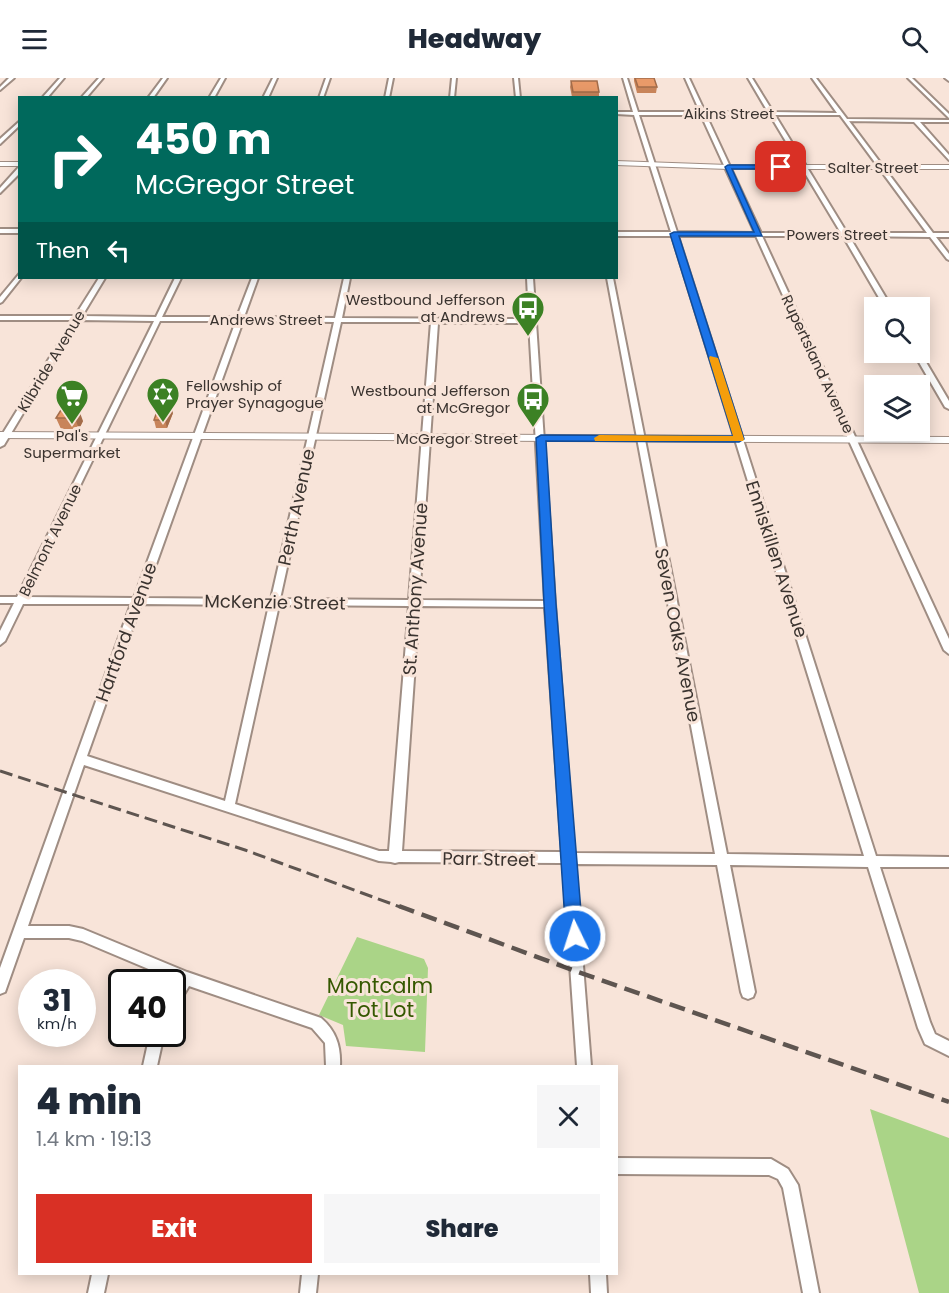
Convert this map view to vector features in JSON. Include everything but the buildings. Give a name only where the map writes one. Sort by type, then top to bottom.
[{"type":"main road","name":"Salter Street","points":[[618,163],[728,167],[949,167]]},
{"type":"main road","points":[[0,164],[18,164]]},
{"type":"main road","name":"McGregor Street","points":[[3,435],[949,440]]},
{"type":"street","points":[[0,89],[12,78]]},
{"type":"street","points":[[46,96],[62,78]]},
{"type":"street","points":[[85,96],[101,78]]},
{"type":"street","points":[[152,96],[165,78]]},
{"type":"street","points":[[212,96],[223,78]]},
{"type":"street","points":[[266,96],[275,78]]},
{"type":"street","points":[[322,96],[328,78]]},
{"type":"street","points":[[387,96],[391,78]]},
{"type":"street","points":[[452,96],[454,78]]},
{"type":"street","points":[[516,78],[518,96]]},
{"type":"street","name":"Enniskillen Avenue","points":[[625,78],[930,1039],[949,1049]]},
{"type":"street","name":"Rupertsland Avenue","points":[[687,78],[949,650]]},
{"type":"street","points":[[750,78],[882,297]]},
{"type":"street","points":[[814,78],[949,258]]},
{"type":"street","points":[[910,78],[948,116]]},
{"type":"street","name":"Aikins Street","points":[[618,113],[841,114]]},
{"type":"street","points":[[846,120],[916,121],[948,116]]},
{"type":"street","points":[[916,121],[949,158]]},
{"type":"street","points":[[0,142],[18,124]]},
{"type":"street","points":[[0,133],[9,133]]},
{"type":"street","points":[[0,191],[18,171]]},
{"type":"street","points":[[0,231],[18,231]]},
{"type":"street","name":"Powers Street","points":[[618,234],[949,235]]},
{"type":"street","points":[[0,301],[18,277]]},
{"type":"street","name":"Kilbride Avenue","points":[[0,445],[3,435],[101,279]]},
{"type":"street","name":"Belmont Avenue","points":[[0,641],[177,279]]},
{"type":"street","name":"Hartford Avenue","points":[[0,987],[67,795],[255,279]]},
{"type":"street","name":"Perth Avenue","points":[[230,807],[346,279]]},
{"type":"street","points":[[530,279],[550,604],[585,1065]]},
{"type":"street","name":"Seven Oaks Avenue","points":[[610,279],[748,992]]},
{"type":"street","name":"Andrews Street","points":[[0,318],[532,321]]},
{"type":"street","name":"St. Anthony Avenue","points":[[395,858],[435,320]]},
{"type":"street","points":[[923,363],[949,407]]},
{"type":"street","name":"McKenzie Street","points":[[0,600],[550,604]]},
{"type":"street","name":"Parr Street","points":[[81,759],[379,856],[395,858],[949,862]]},
{"type":"street","points":[[20,932],[83,934],[165,969]]},
{"type":"street","points":[[186,978],[316,1023],[329,1034],[334,1044],[333,1065]]},
{"type":"street","points":[[150,1065],[154,1047]]},
{"type":"street","points":[[618,1166],[771,1167],[783,1174],[790,1185],[811,1293]]},
{"type":"street","points":[[96,1293],[100,1275]]},
{"type":"street","points":[[308,1293],[310,1275]]},
{"type":"street","points":[[598,1275],[599,1293]]},
{"type":"green space","name":"Montcalm Tot Lot","points":[[357,937],[424,959],[428,968],[425,1052],[346,1046],[343,1025],[319,1015]]},
{"type":"green space","points":[[870,1109],[949,1138],[949,1293],[919,1293]]},
{"type":"railway","points":[[0,771],[245,850],[403,908]]},
{"type":"railway","points":[[399,906],[578,972],[949,1102]]},
{"type":"slow traffic","points":[[599,438],[739,439],[713,358]]},
{"type":"place","name":"Westbound Jefferson at Andrews","points":[[528,337]]},
{"type":"place","name":"Fellowship of Prayer Synagogue","points":[[163,423]]},
{"type":"place","name":"Pal's Supermarket","points":[[72,425]]},
{"type":"place","name":"Westbound Jefferson at McGregor","points":[[533,428]]},
{"type":"route","points":[[575,936],[550,604],[541,438],[739,439],[674,234],[759,234],[728,167],[781,167]]}]
